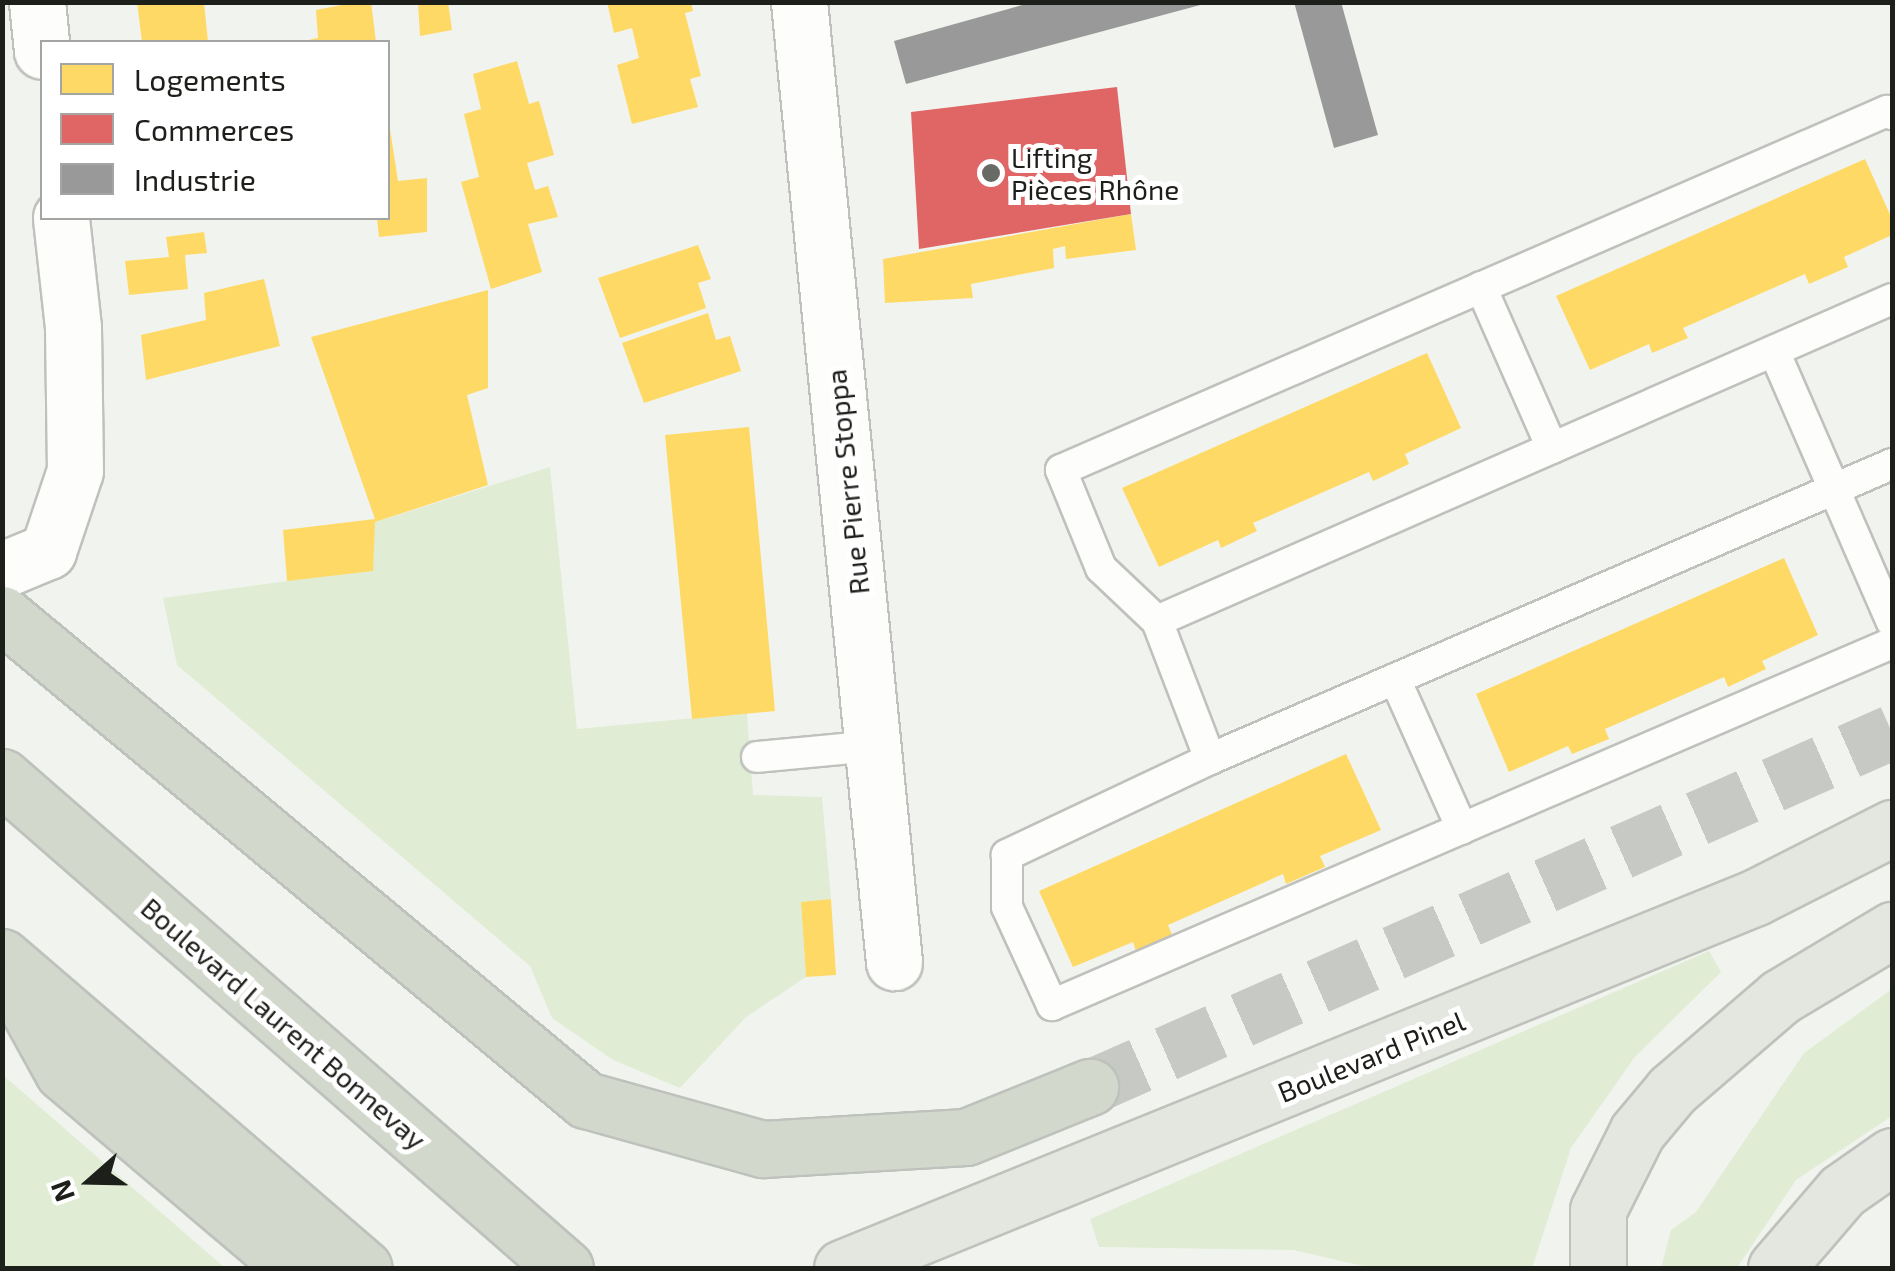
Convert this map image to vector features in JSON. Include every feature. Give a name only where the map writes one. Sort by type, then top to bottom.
[{"type":"highway","points":[[2,614],[586,1100],[763,1149],[966,1137],[1090,1087]]},
{"type":"highway","name":"Boulevard Laurent Bonnevay","points":[[2,777],[565,1268]]},
{"type":"highway","points":[[2,960],[63,1072],[294,1268]]},
{"type":"highway","points":[[2,960],[364,1268]]},
{"type":"main road","name":"Boulevard Pinel","points":[[842,1268],[1756,897],[1892,828]]},
{"type":"main road","points":[[1568,1268],[1638,1132],[1672,1090],[1780,998],[1892,930]]},
{"type":"main road","points":[[1776,1268],[1842,1191],[1892,1156]]},
{"type":"main road","points":[[1598,1210],[1598,1268]]},
{"type":"street","points":[[37,2],[41,40]]},
{"type":"street","name":"Rue Pierre Stoppa","points":[[799,2],[894,962]]},
{"type":"street","points":[[25,560],[75,471],[73,327],[61,220]]},
{"type":"lane","points":[[1210,759],[1157,621],[1101,568],[1061,470],[1887,110],[1892,114]]},
{"type":"lane","points":[[1482,287],[1552,448]]},
{"type":"lane","points":[[1157,621],[1892,299]]},
{"type":"lane","points":[[1774,351],[1892,624]]},
{"type":"lane","points":[[1892,464],[1210,759],[1007,855],[1008,907],[1052,1006],[1892,642]]},
{"type":"lane","points":[[1396,679],[1462,829]]},
{"type":"lane","points":[[757,757],[873,746]]},
{"type":"green space","points":[[550,467],[577,729],[747,713],[753,795],[822,797],[831,899],[801,902],[806,977],[746,1017],[680,1088],[613,1060],[552,1018],[530,966],[177,665],[163,598],[287,581],[375,522]]},
{"type":"green space","points":[[1709,951],[1721,972],[1634,1058],[1571,1148],[1532,1268],[1372,1268],[1293,1250],[1099,1247],[1090,1219]]},
{"type":"green space","points":[[1892,989],[1892,1116],[1796,1180],[1737,1268],[1661,1268],[1671,1230],[1696,1212],[1804,1053]]},
{"type":"green space","points":[[3,1075],[225,1268],[3,1268]]},
{"type":"building: Logements","points":[[137,2],[204,2],[208,40],[142,40]]},
{"type":"building: Logements","points":[[371,2],[376,40],[308,40],[318,38],[316,10]]},
{"type":"building: Logements","points":[[418,2],[448,2],[452,30],[420,36]]},
{"type":"building: Logements","points":[[607,2],[691,2],[693,11],[685,13],[701,76],[690,79],[698,107],[632,124],[617,65],[639,58],[632,28],[614,33]]},
{"type":"building: Logements","points":[[517,61],[529,104],[539,101],[554,155],[527,163],[535,190],[548,186],[558,217],[528,224],[542,272],[491,289],[461,182],[479,177],[464,114],[481,109],[473,74]]},
{"type":"building: Logements","points":[[390,129],[398,181],[427,178],[427,232],[379,237],[377,220],[390,220]]},
{"type":"building: Logements","points":[[1865,159],[1892,219],[1892,235],[1844,257],[1848,267],[1809,284],[1805,274],[1683,328],[1688,338],[1652,353],[1649,344],[1590,370],[1556,296]]},
{"type":"building: Logements","points":[[1131,214],[1136,250],[1066,259],[1065,246],[1053,249],[1054,268],[971,284],[973,298],[885,303],[883,259]]},
{"type":"building: Logements","points":[[204,232],[207,253],[185,255],[188,289],[129,295],[125,261],[169,257],[166,237]]},
{"type":"building: Logements","points":[[698,245],[711,279],[698,283],[706,308],[620,338],[598,278]]},
{"type":"building: Logements","points":[[264,279],[280,346],[146,380],[141,335],[206,320],[204,293]]},
{"type":"building: Logements","points":[[488,290],[488,388],[467,395],[488,485],[375,522],[373,571],[287,581],[283,530],[375,519],[311,337]]},
{"type":"building: Logements","points":[[708,313],[716,340],[730,336],[741,371],[644,403],[622,343]]},
{"type":"building: Logements","points":[[1427,353],[1461,428],[1405,454],[1409,464],[1373,481],[1369,472],[1253,523],[1257,531],[1221,548],[1218,540],[1159,567],[1122,488]]},
{"type":"building: Logements","points":[[749,427],[775,711],[692,719],[665,435]]},
{"type":"building: Logements","points":[[1784,558],[1818,635],[1762,661],[1766,669],[1728,687],[1724,677],[1605,729],[1609,739],[1572,754],[1568,746],[1509,772],[1476,694]]},
{"type":"building: Logements","points":[[1346,754],[1381,830],[1320,856],[1325,867],[1286,884],[1283,874],[1168,925],[1172,935],[1136,951],[1133,942],[1073,967],[1039,891]]},
{"type":"building: Logements","points":[[831,899],[836,975],[806,977],[801,902]]},
{"type":"building: Commerces","points":[[1117,87],[1131,214],[919,249],[911,112]]},
{"type":"building: Industrie","points":[[1033,2],[1204,4],[906,84],[894,41]]},
{"type":"building: Industrie","points":[[1294,2],[1341,2],[1378,135],[1334,148]]},
{"type":"tunnel","points":[[1090,1087],[1892,732]]},
{"type":"place","name":"Lifting Pièces Rhône","points":[[991,173]]}]
